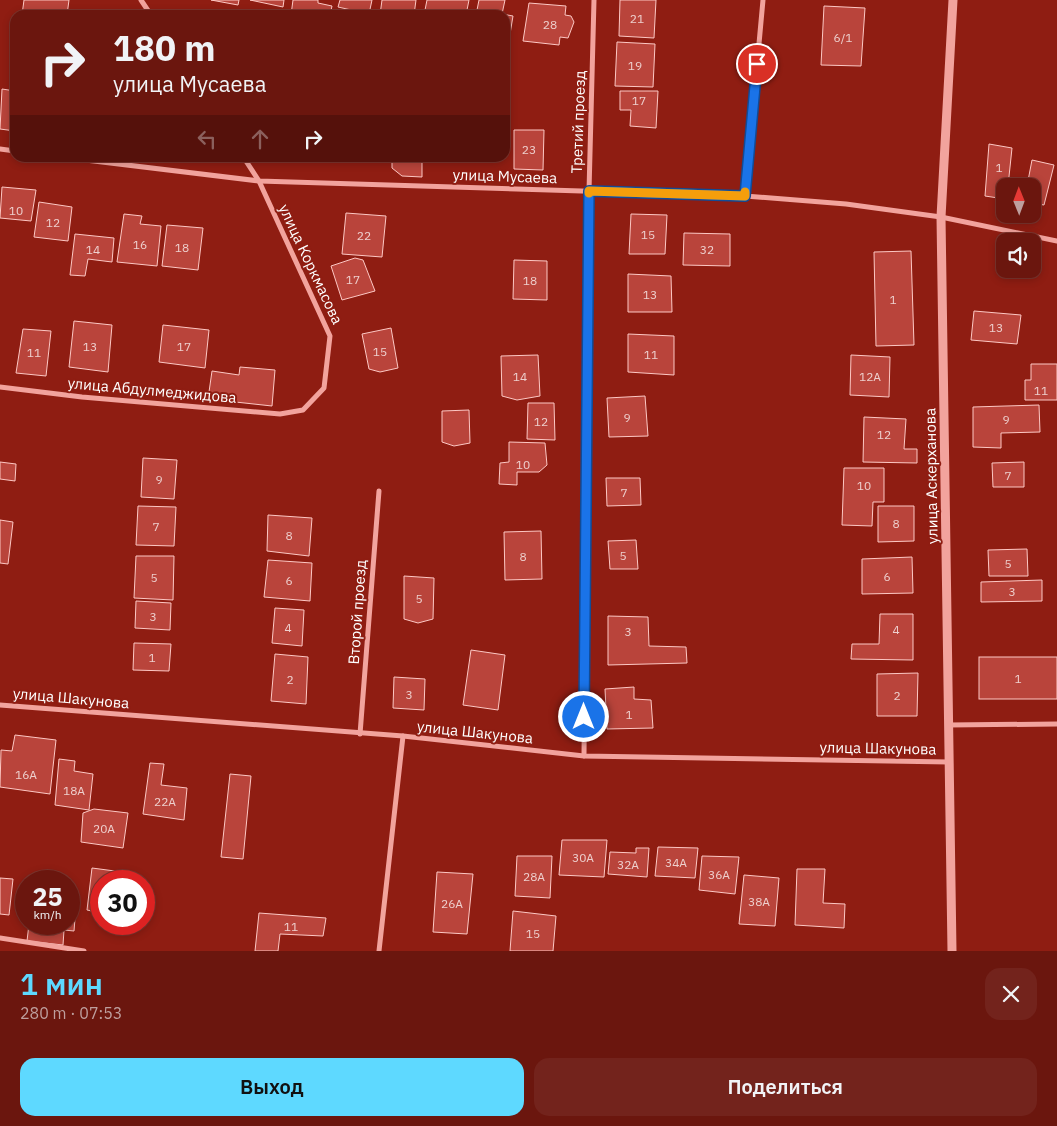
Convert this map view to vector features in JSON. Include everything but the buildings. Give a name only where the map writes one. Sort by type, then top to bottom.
[{"type":"street","name":"Третий проезд","points":[[584,756],[589,191],[594,0]]},
{"type":"street","points":[[745,196],[763,0]]},
{"type":"street","name":"улица Аскерханова","points":[[952,951],[941,217],[953,0]]},
{"type":"street","name":"улица Мусаева","points":[[102,162],[260,181],[745,196],[846,204],[941,217],[1057,241]]},
{"type":"street","name":"улица Коркмасова","points":[[247,162],[260,181],[330,336],[324,388],[303,410]]},
{"type":"street","name":"улица Абдулмеджидова","points":[[0,387],[82,397],[280,414],[303,410]]},
{"type":"street","name":"Второй проезд","points":[[360,734],[379,491]]},
{"type":"street","name":"улица Шакунова","points":[[0,705],[403,736],[584,756],[949,762]]},
{"type":"street","points":[[948,724],[1057,724]]},
{"type":"street","points":[[379,951],[403,736]]},
{"type":"street","points":[[0,938],[84,951]]},
{"type":"slow traffic","points":[[589,193],[589,191],[745,196],[745,192]]},
{"type":"route","points":[[584,717],[589,191],[745,196],[757,64]]}]
